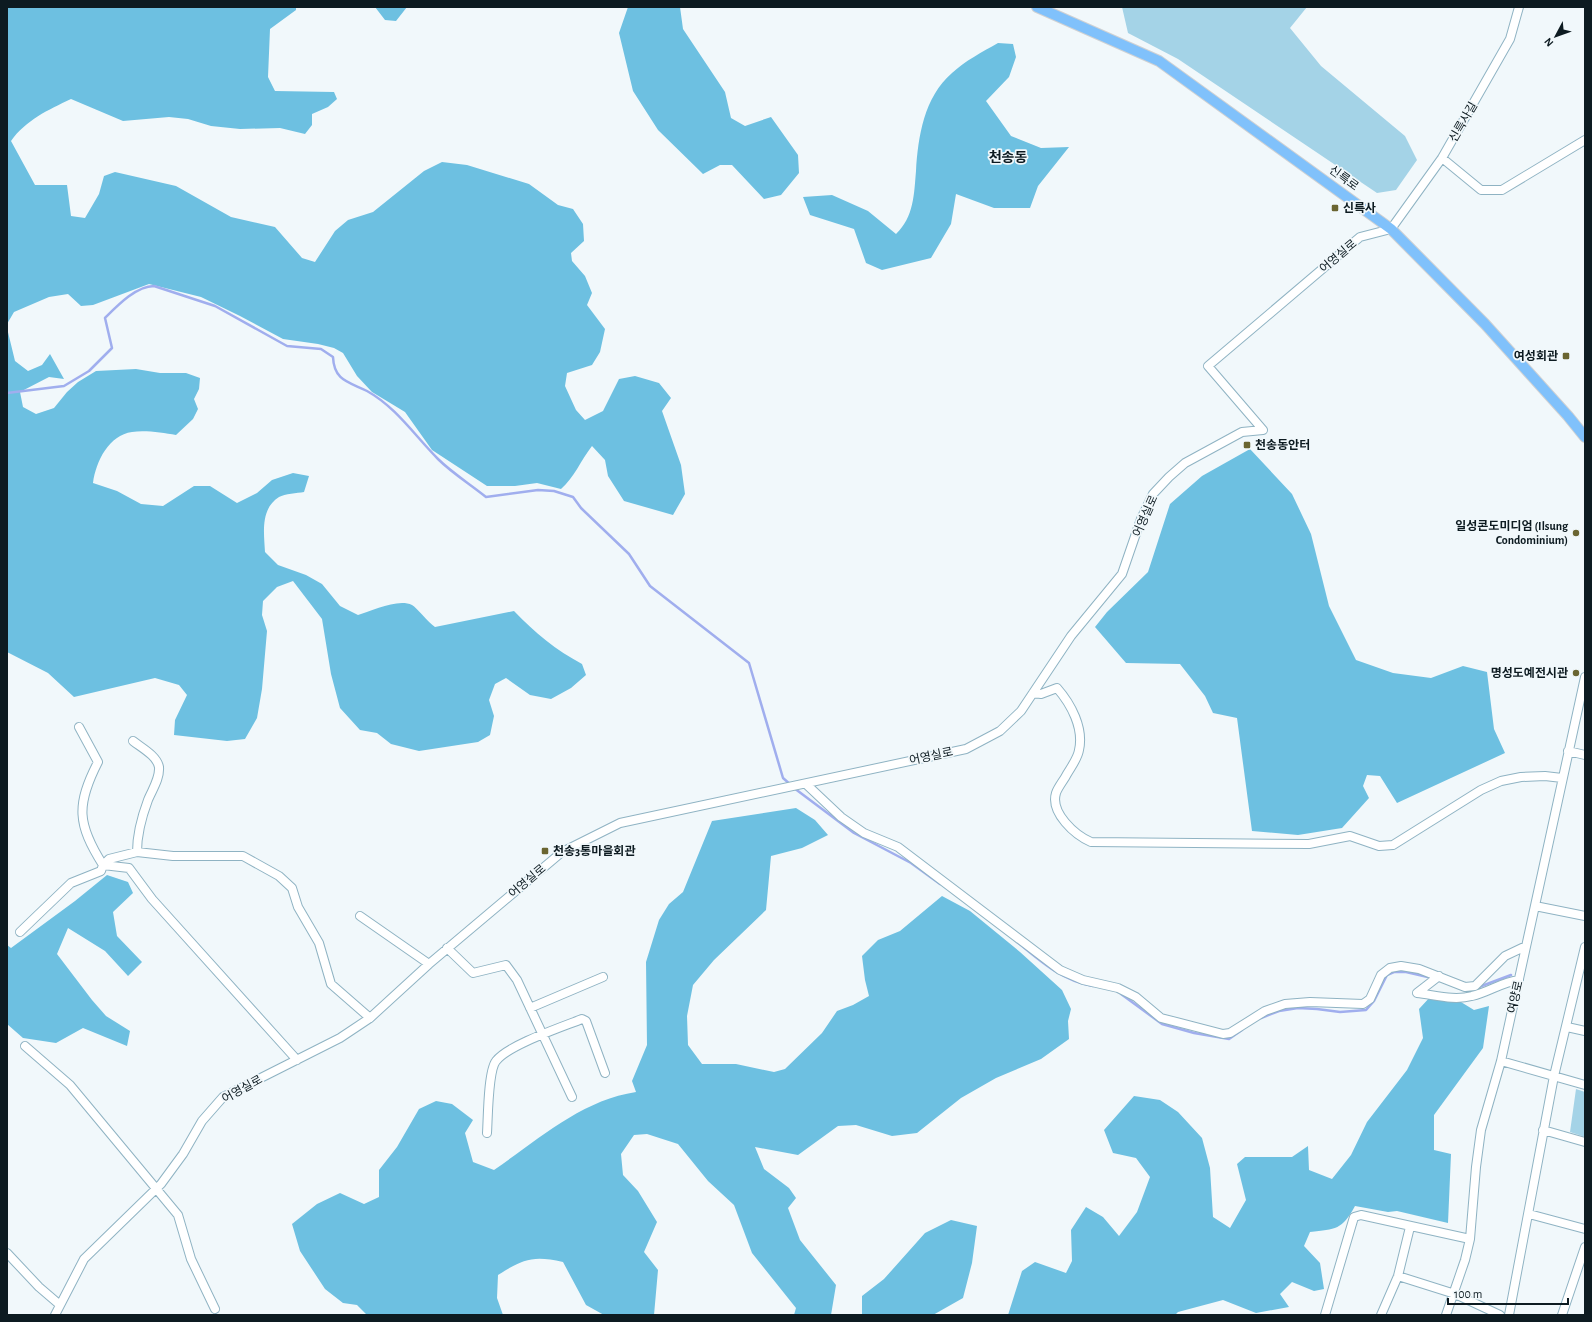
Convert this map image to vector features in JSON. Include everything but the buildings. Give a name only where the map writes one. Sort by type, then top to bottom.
[{"type":"main road","name":"신륵로","points":[[1037,7],[1159,61],[1391,229],[1485,324],[1585,437]]},
{"type":"street","name":"신륵사길","points":[[1391,229],[1442,158],[1510,39],[1519,7]]},
{"type":"street","points":[[1442,158],[1481,190],[1502,190],[1585,140]]},
{"type":"street","name":"어영실로","points":[[55,1315],[84,1259],[156,1188],[183,1154],[202,1120],[223,1097],[340,1038],[370,1018],[447,948],[562,852],[620,823],[966,749],[1000,731],[1021,711],[1070,636],[1122,574],[1142,519],[1153,494],[1185,463],[1242,432],[1263,430],[1208,366],[1360,237],[1391,229]]},
{"type":"street","name":"여양로","points":[[1446,1315],[1455,1294],[1470,1239],[1479,1143],[1501,1061],[1585,677]]},
{"type":"street","points":[[1034,692],[1041,694],[1057,688],[1065,697],[1074,713],[1079,730],[1079,750],[1056,793],[1057,810],[1067,826],[1080,837],[1091,842],[1309,844],[1350,836],[1378,846],[1393,845],[1481,790],[1501,781],[1521,777],[1545,776],[1562,778]]},
{"type":"street","points":[[79,727],[98,762],[86,786],[81,813],[90,843],[103,865]]},
{"type":"street","points":[[133,741],[152,755],[159,766],[158,776],[143,815],[137,843],[137,852]]},
{"type":"street","points":[[1568,751],[1585,755]]},
{"type":"street","points":[[804,784],[841,817],[864,833],[898,847],[1060,970],[1083,980],[1118,988],[1136,997],[1161,1018],[1223,1034],[1230,1033],[1265,1011],[1285,1004],[1310,1002],[1362,1004],[1370,999],[1381,974],[1390,968],[1402,966],[1419,969],[1465,987],[1475,986],[1505,956],[1526,946]]},
{"type":"street","points":[[20,932],[71,883],[101,871],[103,865],[109,858],[137,852],[174,856],[242,856],[279,876],[292,888],[298,907],[319,943],[331,984],[370,1018]]},
{"type":"street","points":[[103,865],[129,868],[152,899],[297,1060]]},
{"type":"street","points":[[1535,906],[1585,916]]},
{"type":"street","points":[[360,916],[429,964]]},
{"type":"street","points":[[1509,1315],[1554,1076],[1581,976],[1585,947]]},
{"type":"street","points":[[447,948],[473,973],[506,965],[517,980],[572,1097]]},
{"type":"street","points":[[1439,976],[1417,992],[1456,999],[1471,997],[1494,987],[1519,980]]},
{"type":"street","points":[[530,1008],[603,977]]},
{"type":"street","points":[[487,1134],[492,1074],[496,1061],[503,1055],[543,1035],[582,1019],[586,1021],[605,1073]]},
{"type":"street","points":[[1567,1027],[1585,1031]]},
{"type":"street","points":[[25,1046],[70,1085],[178,1215],[191,1259],[215,1309]]},
{"type":"street","points":[[1501,1061],[1585,1085]]},
{"type":"street","points":[[1543,1130],[1585,1142]]},
{"type":"street","points":[[1325,1315],[1354,1217],[1361,1214],[1410,1227],[1470,1239]]},
{"type":"street","points":[[1529,1214],[1585,1229]]},
{"type":"street","points":[[1381,1315],[1398,1276],[1410,1227]]},
{"type":"street","points":[[1562,1315],[1585,1247]]},
{"type":"street","points":[[7,1253],[39,1287],[60,1305]]},
{"type":"street","points":[[1398,1276],[1455,1294],[1500,1315]]},
{"type":"shaded area","points":[[7,7],[296,7],[296,10],[270,29],[268,77],[275,91],[334,92],[337,99],[328,107],[312,114],[312,125],[305,134],[280,128],[240,129],[211,126],[188,119],[169,117],[123,121],[71,99],[31,121],[23,127],[11,141],[35,185],[67,185],[71,216],[85,218],[99,194],[104,176],[115,172],[176,186],[231,217],[275,227],[302,258],[315,262],[335,231],[348,220],[373,212],[424,171],[442,162],[467,165],[529,184],[558,205],[573,209],[583,224],[584,241],[571,253],[572,261],[585,276],[592,293],[587,305],[605,329],[600,352],[592,365],[567,373],[565,386],[576,410],[585,420],[603,411],[619,379],[635,376],[659,383],[671,398],[662,411],[681,465],[685,494],[673,515],[624,501],[608,476],[605,460],[592,446],[570,480],[561,489],[537,483],[515,486],[487,486],[432,450],[405,412],[372,392],[357,376],[343,353],[334,348],[318,344],[283,339],[201,297],[149,284],[93,305],[81,306],[68,294],[49,297],[14,312],[7,324]]},
{"type":"shaded area","points":[[375,7],[407,7],[396,21],[385,20]]},
{"type":"shaded area","points":[[628,7],[680,7],[683,29],[725,92],[731,118],[745,126],[771,117],[798,155],[799,173],[781,195],[764,199],[732,165],[720,165],[703,174],[658,130],[633,91],[619,33]]},
{"type":"shaded area","points":[[1122,7],[1307,7],[1290,28],[1321,66],[1405,136],[1417,160],[1396,190],[1377,193],[1178,59],[1128,33]]},
{"type":"shaded area","points":[[998,43],[1013,44],[1016,57],[1009,77],[986,101],[1011,136],[1041,148],[1069,147],[1038,186],[1030,208],[994,208],[956,194],[951,224],[931,258],[882,270],[866,263],[854,229],[810,215],[803,197],[832,195],[868,211],[896,234],[910,213],[915,188],[921,131],[924,118],[935,94],[942,83],[952,73],[974,57]]},
{"type":"shaded area","points":[[7,328],[15,361],[28,371],[42,365],[50,354],[64,379],[49,377],[20,392],[23,407],[36,414],[54,408],[67,392],[78,382],[96,371],[136,369],[160,373],[186,373],[200,378],[199,389],[194,399],[198,409],[193,419],[176,435],[137,431],[124,434],[117,438],[105,450],[97,466],[93,483],[117,491],[141,504],[163,506],[194,486],[210,486],[237,503],[257,493],[272,480],[293,473],[309,476],[304,492],[279,497],[273,502],[266,515],[264,522],[265,552],[278,565],[306,575],[322,584],[340,606],[358,615],[392,604],[406,603],[412,605],[435,627],[514,611],[546,640],[563,653],[582,664],[586,675],[571,688],[551,699],[530,695],[506,678],[495,684],[489,700],[494,716],[490,735],[478,742],[419,751],[391,744],[377,733],[360,730],[340,708],[331,674],[322,619],[293,581],[277,587],[263,601],[262,615],[267,631],[262,689],[257,718],[245,739],[227,741],[174,735],[175,720],[187,695],[179,685],[155,678],[74,697],[48,673],[7,652]]},
{"type":"shaded area","points":[[1250,449],[1292,494],[1311,534],[1329,606],[1356,660],[1393,673],[1431,678],[1463,666],[1487,672],[1494,729],[1505,753],[1397,803],[1380,776],[1367,775],[1363,786],[1369,798],[1342,828],[1298,835],[1252,831],[1237,718],[1213,713],[1205,696],[1180,664],[1126,663],[1095,627],[1107,612],[1148,572],[1170,504],[1202,476]]},
{"type":"shaded area","points":[[796,808],[815,820],[828,835],[802,848],[771,856],[766,910],[714,960],[693,985],[687,1016],[688,1045],[702,1064],[736,1064],[774,1072],[785,1069],[822,1033],[837,1011],[853,1005],[869,996],[862,956],[878,940],[900,931],[942,896],[970,911],[1020,952],[1062,990],[1071,1009],[1068,1021],[1069,1039],[1041,1059],[996,1078],[961,1098],[917,1133],[892,1136],[856,1125],[838,1126],[798,1155],[755,1147],[764,1169],[789,1188],[796,1198],[788,1208],[800,1240],[836,1285],[831,1315],[794,1315],[796,1308],[752,1253],[734,1205],[708,1181],[678,1144],[647,1134],[634,1135],[621,1154],[623,1175],[638,1191],[657,1222],[644,1252],[658,1270],[654,1315],[604,1315],[586,1305],[563,1262],[544,1259],[522,1262],[498,1275],[497,1298],[503,1315],[367,1315],[357,1305],[343,1303],[325,1289],[300,1251],[292,1224],[317,1204],[340,1193],[364,1204],[379,1197],[379,1170],[397,1147],[419,1109],[436,1101],[452,1104],[473,1120],[465,1133],[473,1162],[494,1170],[544,1134],[579,1112],[616,1096],[636,1092],[632,1081],[647,1045],[646,962],[659,920],[669,904],[683,892],[712,821]]},
{"type":"shaded area","points":[[107,875],[128,882],[133,893],[113,912],[117,936],[142,962],[128,976],[105,951],[68,928],[57,954],[106,1016],[130,1031],[127,1046],[83,1028],[56,1043],[23,1038],[7,1024],[7,945],[11,948],[75,901]]},
{"type":"shaded area","points":[[1431,996],[1456,999],[1474,1010],[1489,1006],[1483,1048],[1434,1115],[1434,1150],[1451,1154],[1448,1223],[1397,1211],[1388,1212],[1355,1206],[1346,1220],[1337,1227],[1310,1232],[1304,1246],[1320,1263],[1324,1289],[1314,1291],[1292,1282],[1280,1294],[1289,1307],[1256,1313],[1223,1300],[1178,1312],[1175,1315],[1008,1315],[1022,1271],[1035,1262],[1066,1273],[1072,1261],[1071,1230],[1086,1207],[1103,1217],[1119,1236],[1137,1212],[1150,1177],[1136,1158],[1113,1153],[1104,1130],[1134,1096],[1160,1100],[1178,1112],[1202,1138],[1210,1168],[1213,1217],[1230,1228],[1246,1200],[1237,1164],[1245,1157],[1292,1157],[1308,1146],[1309,1170],[1332,1179],[1351,1155],[1367,1122],[1407,1070],[1423,1038],[1419,1009]]},
{"type":"shaded area","points":[[1576,1089],[1585,1092],[1585,1137],[1570,1132]]},
{"type":"shaded area","points":[[951,1220],[977,1226],[972,1263],[963,1298],[933,1315],[862,1315],[862,1296],[884,1279],[925,1233]]},
{"type":"waterway","points":[[7,393],[64,386],[89,371],[112,348],[105,318],[127,298],[140,289],[154,286],[215,306],[287,346],[321,349],[333,357],[334,365],[339,376],[349,383],[367,391],[387,405],[405,422],[443,464],[486,497],[538,490],[554,491],[573,497],[581,508],[629,554],[650,586],[749,663],[783,778],[791,785]]},
{"type":"waterway","points":[[794,788],[854,833],[911,863],[940,884]]},
{"type":"waterway","points":[[1016,941],[1043,963],[1061,975],[1071,980],[1093,986]]},
{"type":"waterway","points":[[1261,1018],[1279,1011],[1298,1008],[1340,1012],[1366,1010],[1374,1001],[1387,975],[1394,972],[1406,972],[1432,978]]},
{"type":"waterway","points":[[1479,987],[1511,975]]},
{"type":"waterway","points":[[1121,994],[1162,1024],[1194,1033],[1229,1039],[1242,1030]]},
{"type":"place","name":"신륵사","points":[[1335,208]]},
{"type":"place","name":"여성회관","points":[[1566,356]]},
{"type":"place","name":"천송동안터","points":[[1247,445]]},
{"type":"place","name":"일성콘도미디엄 (Ilsung Condominium)","points":[[1576,533]]},
{"type":"place","name":"명성도예전시관","points":[[1576,673]]},
{"type":"place","name":"천송3통마을회관","points":[[545,851]]},
{"type":"district","name":"천송동","points":[[1008,157]]}]
